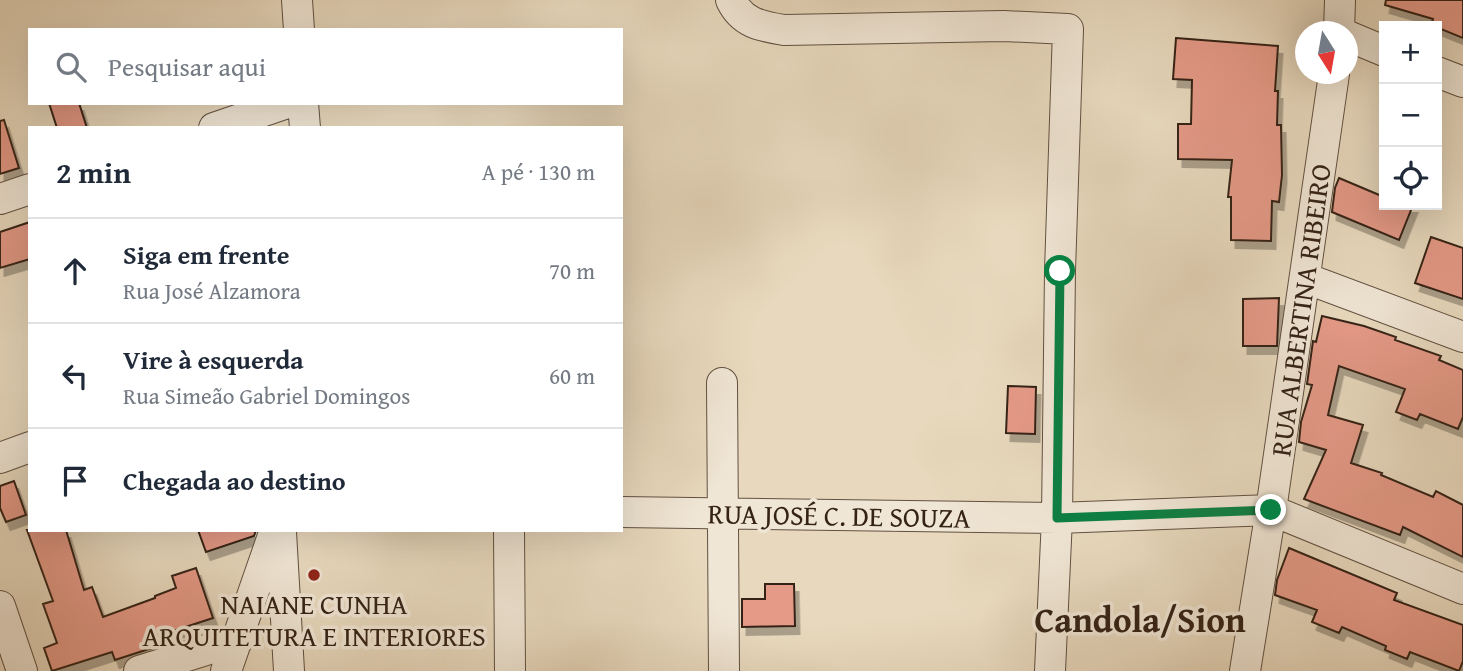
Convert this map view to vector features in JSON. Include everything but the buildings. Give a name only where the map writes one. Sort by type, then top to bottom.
[{"type":"street","points":[[297,0],[299,28]]},
{"type":"street","points":[[731,0],[742,18],[759,26],[784,30],[1004,26],[1068,29],[1060,271],[1057,518],[1050,671]]},
{"type":"street","points":[[1339,21],[1340,0]]},
{"type":"street","points":[[1358,40],[1379,49]]},
{"type":"street","points":[[1442,74],[1463,82]]},
{"type":"street","name":"RUA ALBERTINA RIBEIRO","points":[[1245,671],[1306,278],[1333,84]]},
{"type":"street","points":[[220,126],[281,105]]},
{"type":"street","points":[[303,105],[305,126]]},
{"type":"street","points":[[0,199],[28,191]]},
{"type":"street","points":[[1306,278],[1463,337]]},
{"type":"street","points":[[722,383],[724,671]]},
{"type":"street","points":[[0,458],[28,448]]},
{"type":"street","points":[[1271,510],[1463,589]]},
{"type":"street","name":"RUA JOSÉ C. DE SOUZA","points":[[623,512],[1057,518],[1271,510]]},
{"type":"street","points":[[226,671],[274,532]]},
{"type":"street","points":[[281,532],[289,671]]},
{"type":"street","points":[[509,532],[510,671]]},
{"type":"street","points":[[0,606],[22,671]]},
{"type":"street","points":[[139,671],[238,640]]},
{"type":"place","name":"NAIANE CUNHA ARQUITETURA E INTERIORES","points":[[314,575]]},
{"type":"district","name":"Candola/Sion","points":[[1140,619]]},
{"type":"route","points":[[1060,271],[1057,518],[1271,510]]}]
